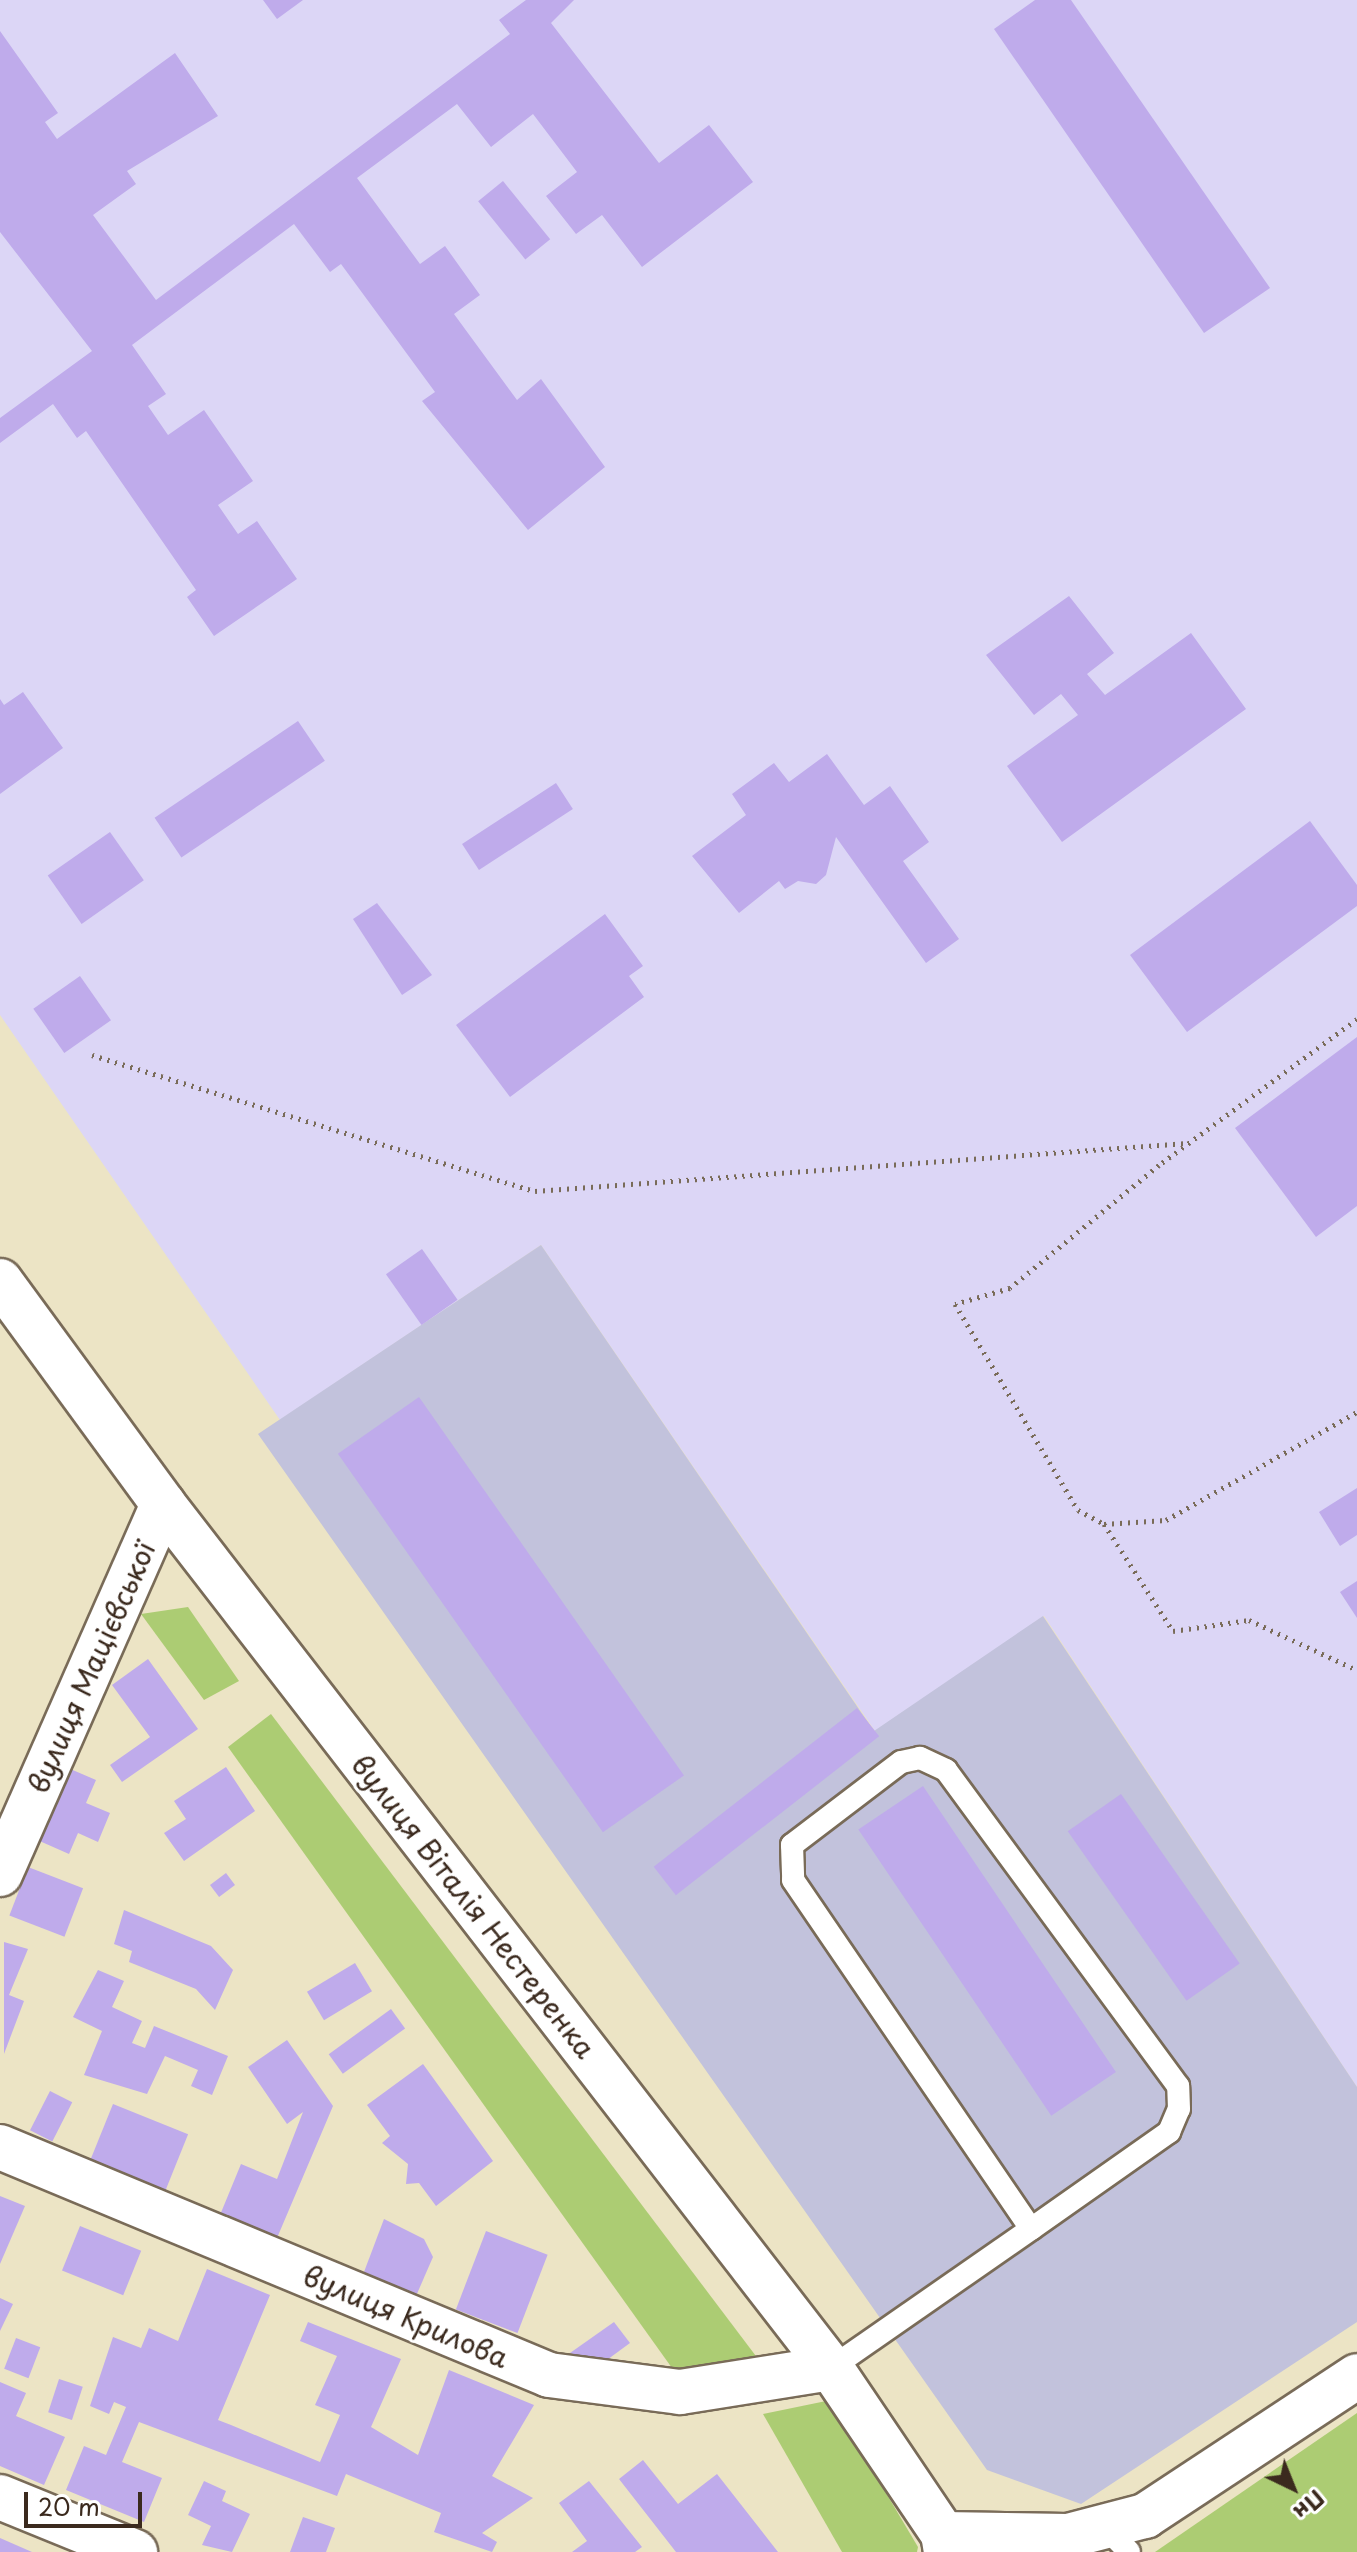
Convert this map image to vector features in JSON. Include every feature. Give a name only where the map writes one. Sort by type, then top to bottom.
[{"type":"street","name":"вулиця Віталія Нестеренка","points":[[0,1281],[163,1504],[831,2368],[945,2543]]},
{"type":"street","name":"вулиця Мацієвської","points":[[0,1874],[163,1504]]},
{"type":"street","name":"вулиця Крилова","points":[[0,2147],[549,2375],[680,2392],[831,2368]]},
{"type":"street","points":[[945,2543],[1068,2536],[1119,2541],[1357,2376]]},
{"type":"street","points":[[0,2497],[135,2552]]},
{"type":"lane","points":[[831,2368],[1031,2229],[1169,2132],[1178,2086],[946,1770],[920,1758],[901,1762],[792,1845],[793,1880],[1031,2229]]},
{"type":"path","points":[[1357,1019],[1187,1143],[1010,1288],[955,1304],[1078,1510],[1104,1524],[1173,1631],[1249,1620],[1357,1670]]},
{"type":"path","points":[[92,1055],[535,1191],[1187,1143]]},
{"type":"path","points":[[1104,1524],[1166,1520],[1357,1412]]},
{"type":"shaded area","points":[[0,0],[1357,0],[1357,2087],[1044,1616],[875,1731],[541,1245],[280,1420],[0,1015]]},
{"type":"shaded area","points":[[541,1245],[874,1731],[1043,1616],[1357,2087],[1357,2322],[1081,2504],[987,2470],[258,1434]]},
{"type":"green space","points":[[188,1607],[239,1681],[204,1700],[141,1614]]},
{"type":"green space","points":[[271,1714],[768,2372],[682,2382],[228,1747]]},
{"type":"green space","points":[[831,2400],[918,2547],[917,2552],[842,2552],[763,2414]]},
{"type":"green space","points":[[1357,2413],[1357,2552],[1155,2552]]},
{"type":"building","points":[[263,0],[303,0],[277,19]]},
{"type":"building","points":[[526,0],[574,0],[551,23],[659,163],[709,125],[753,182],[642,267],[602,215],[576,234],[546,196],[577,172],[533,114],[491,147],[457,104],[357,178],[420,264],[445,246],[480,295],[454,314],[517,400],[541,379],[605,467],[528,530],[422,401],[435,392],[341,264],[330,272],[294,224],[132,345],[166,394],[148,406],[168,435],[204,410],[253,481],[218,505],[238,534],[257,521],[297,579],[214,636],[187,597],[196,590],[86,431],[77,438],[53,404],[0,443],[0,418],[92,351],[0,232],[0,31],[58,113],[45,122],[57,139],[175,53],[218,116],[127,171],[136,184],[93,215],[156,300],[510,34],[499,20]]},
{"type":"building","points":[[1035,0],[1071,0],[1270,288],[1204,333],[994,29]]},
{"type":"building","points":[[503,181],[550,239],[525,259],[478,201]]},
{"type":"building","points":[[1069,596],[1114,653],[1087,674],[1105,695],[1191,633],[1246,709],[1062,842],[1007,766],[1078,715],[1061,694],[1034,715],[986,655]]},
{"type":"building","points":[[23,692],[63,748],[0,794],[0,699],[4,705]]},
{"type":"building","points":[[298,721],[325,761],[181,858],[155,818]]},
{"type":"building","points":[[827,754],[864,805],[890,786],[929,842],[903,861],[959,939],[926,963],[836,837],[826,875],[816,884],[798,881],[785,889],[779,881],[739,913],[692,856],[746,815],[732,794],[774,763],[789,782]]},
{"type":"building","points":[[556,783],[573,809],[479,870],[462,844]]},
{"type":"building","points":[[1310,821],[1357,885],[1357,906],[1187,1032],[1130,955]]},
{"type":"building","points":[[110,832],[144,880],[82,924],[48,876]]},
{"type":"building","points":[[377,903],[432,975],[402,995],[353,919]]},
{"type":"building","points":[[605,914],[643,966],[629,976],[644,997],[510,1097],[456,1025]]},
{"type":"building","points":[[80,976],[111,1020],[64,1053],[33,1009]]},
{"type":"building","points":[[1357,1037],[1357,1206],[1316,1237],[1235,1128]]},
{"type":"building","points":[[422,1249],[458,1300],[422,1325],[386,1274]]},
{"type":"building","points":[[419,1397],[684,1775],[603,1832],[338,1454]]},
{"type":"building","points":[[1357,1488],[1357,1535],[1340,1546],[1319,1512]]},
{"type":"building","points":[[1357,1581],[1357,1618],[1340,1592]]},
{"type":"building","points":[[148,1659],[198,1729],[122,1782],[110,1765],[150,1737],[112,1685]]},
{"type":"building","points":[[857,1708],[879,1736],[676,1895],[654,1867]]},
{"type":"building","points":[[226,1767],[255,1811],[184,1861],[164,1833],[186,1819],[174,1801]]},
{"type":"building","points":[[68,1768],[96,1780],[86,1803],[110,1813],[98,1842],[78,1833],[69,1854],[35,1839]]},
{"type":"building","points":[[923,1786],[1116,2072],[1051,2116],[858,1830]]},
{"type":"building","points":[[1121,1794],[1240,1964],[1186,2001],[1068,1831]]},
{"type":"building","points":[[28,1867],[83,1888],[64,1937],[9,1916]]},
{"type":"building","points":[[226,1873],[235,1885],[219,1897],[210,1885]]},
{"type":"building","points":[[124,1910],[211,1946],[233,1970],[215,2010],[196,1989],[129,1962],[132,1951],[114,1944]]},
{"type":"building","points":[[4,1942],[28,1949],[9,1995],[24,2001],[4,2054]]},
{"type":"building","points":[[355,1963],[372,1991],[324,2020],[307,1992]]},
{"type":"building","points":[[98,1970],[124,1981],[112,2007],[142,2021],[132,2043],[145,2048],[154,2026],[228,2056],[212,2095],[191,2086],[198,2070],[165,2056],[147,2094],[84,2075],[102,2031],[73,2017]]},
{"type":"building","points":[[391,2009],[405,2028],[343,2074],[329,2054]]},
{"type":"building","points":[[287,2040],[333,2106],[277,2238],[220,2215],[241,2164],[277,2179],[303,2112],[287,2124],[248,2067]]},
{"type":"building","points":[[423,2064],[493,2161],[436,2206],[419,2183],[406,2184],[408,2164],[382,2143],[390,2136],[367,2105]]},
{"type":"building","points":[[50,2091],[72,2102],[52,2142],[30,2130]]},
{"type":"building","points":[[113,2104],[188,2134],[165,2191],[90,2161]]},
{"type":"building","points":[[0,2196],[25,2206],[0,2264]]},
{"type":"building","points":[[384,2219],[424,2239],[433,2257],[416,2296],[364,2272]]},
{"type":"building","points":[[80,2226],[141,2251],[123,2295],[62,2271]]},
{"type":"building","points":[[486,2231],[548,2255],[518,2333],[456,2309]]},
{"type":"building","points":[[207,2269],[270,2295],[218,2420],[320,2462],[340,2415],[315,2405],[337,2356],[300,2341],[308,2322],[401,2359],[371,2427],[418,2455],[449,2370],[534,2405],[492,2476],[533,2498],[482,2533],[497,2542],[492,2552],[434,2532],[441,2513],[346,2474],[337,2496],[139,2422],[122,2462],[162,2478],[144,2522],[66,2490],[84,2446],[106,2455],[126,2407],[114,2402],[109,2414],[90,2406],[113,2337],[141,2348],[149,2328],[178,2341]]},
{"type":"building","points":[[0,2298],[13,2304],[0,2331]]},
{"type":"building","points":[[614,2322],[630,2343],[600,2365],[570,2353]]},
{"type":"building","points":[[16,2338],[40,2347],[28,2378],[4,2369]]},
{"type":"building","points":[[59,2379],[83,2387],[72,2420],[48,2412]]},
{"type":"building","points":[[0,2382],[26,2393],[16,2416],[65,2437],[44,2485],[0,2466]]},
{"type":"building","points":[[643,2460],[678,2504],[717,2474],[778,2552],[676,2552],[619,2479]]},
{"type":"building","points":[[204,2481],[226,2491],[222,2501],[250,2514],[232,2552],[202,2545],[211,2526],[188,2515]]},
{"type":"building","points":[[589,2481],[642,2547],[635,2552],[572,2552],[587,2541],[559,2503]]},
{"type":"building","points":[[303,2517],[335,2528],[326,2552],[290,2552]]},
{"type":"building","points":[[0,2538],[32,2552],[0,2552]]}]
